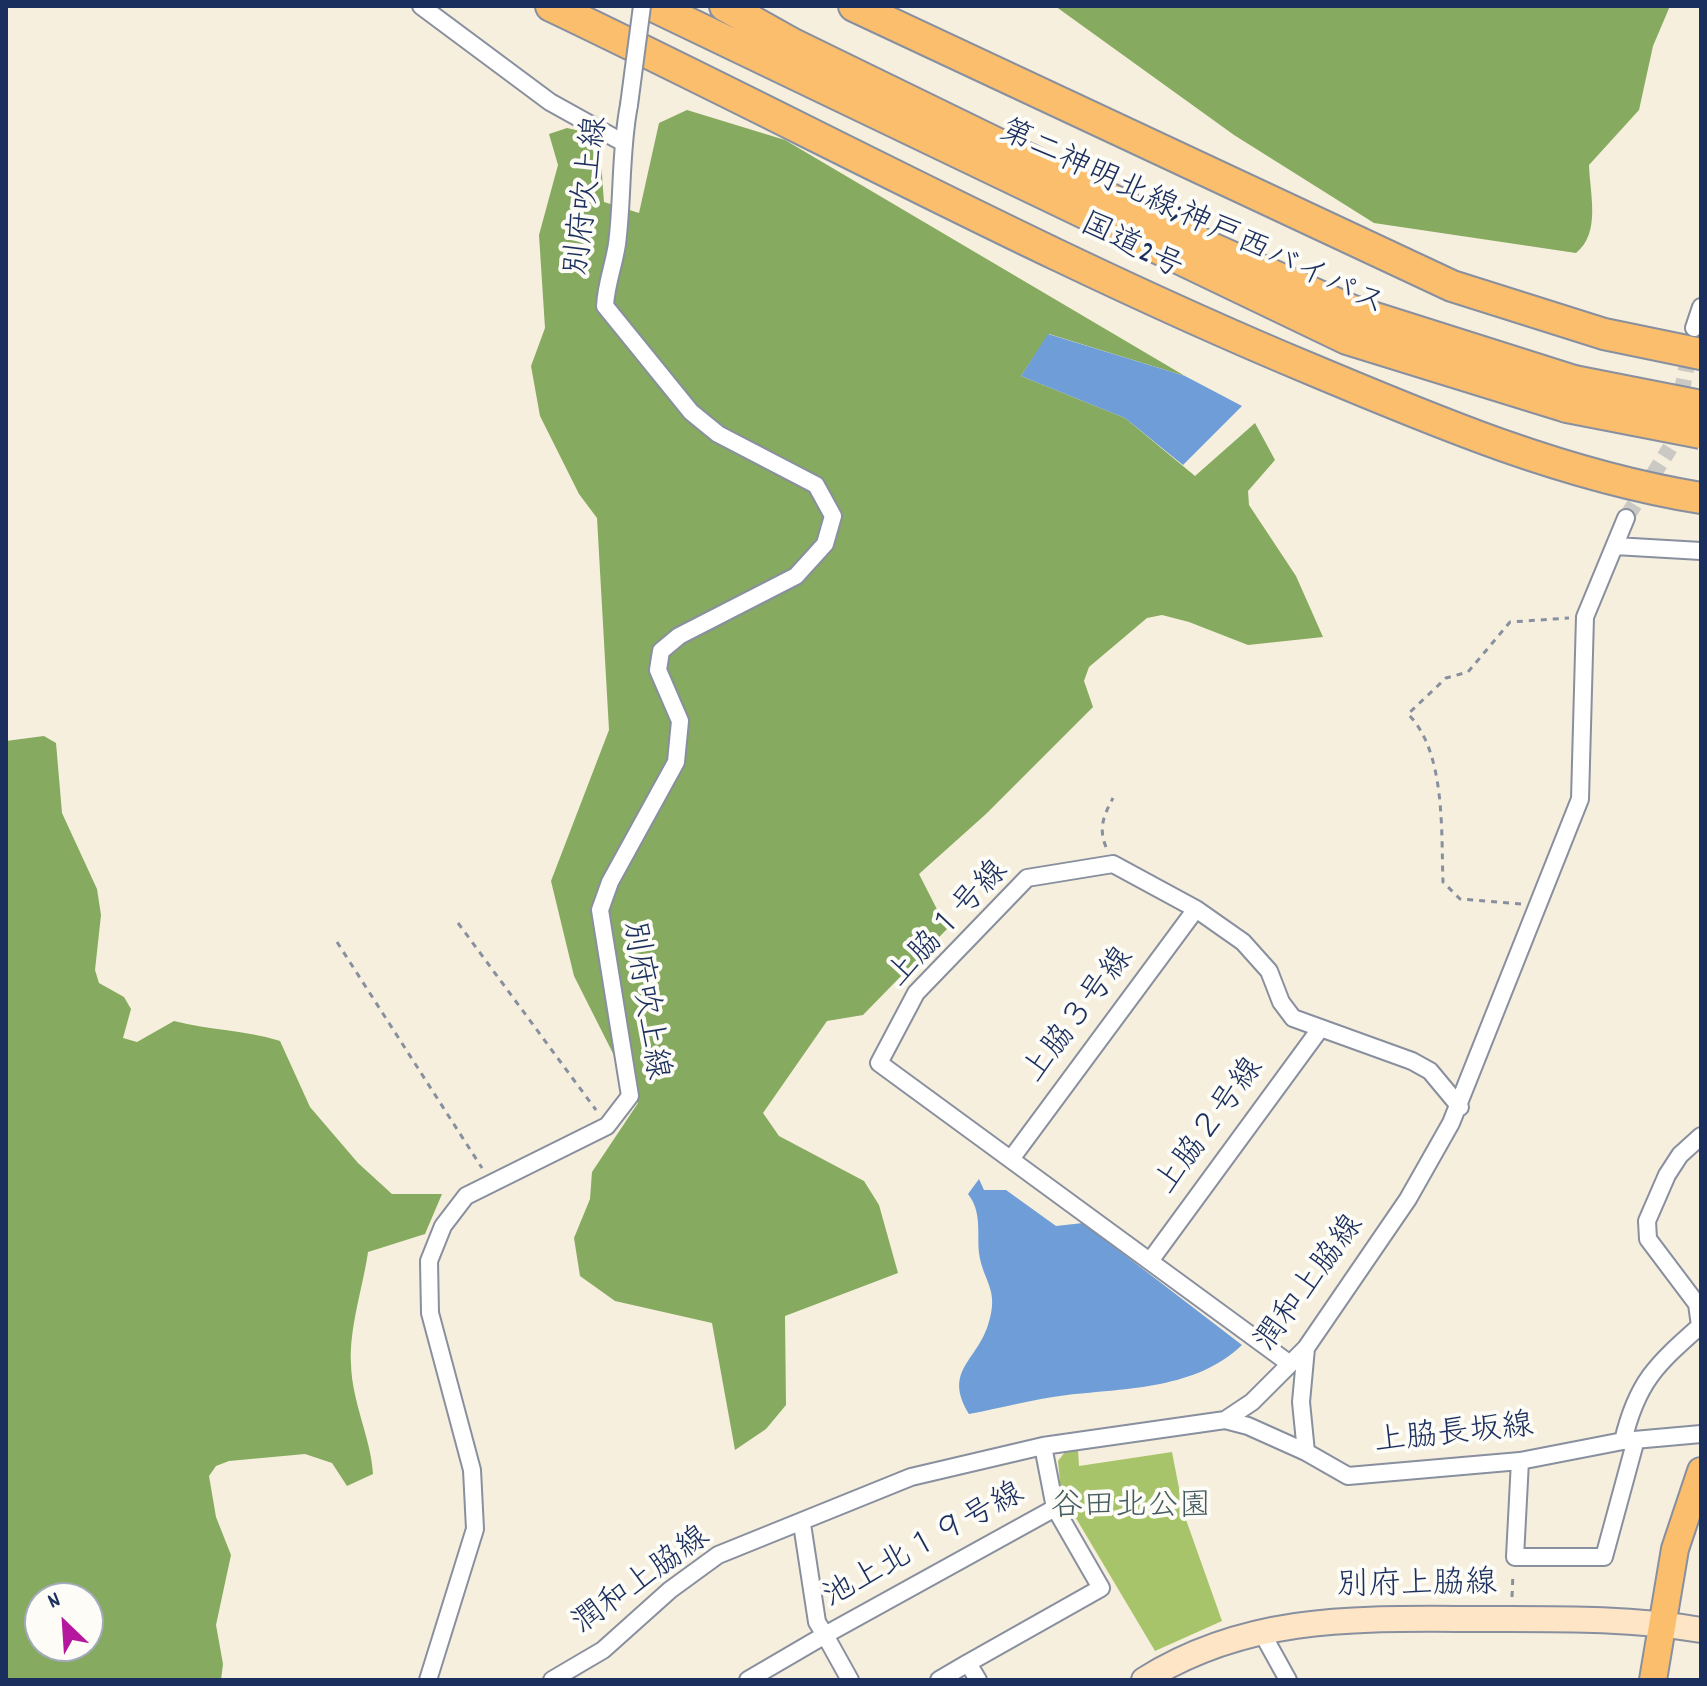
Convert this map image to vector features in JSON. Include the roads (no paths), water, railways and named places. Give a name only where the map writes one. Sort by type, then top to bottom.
[{"type":"highway","name":"国道2号","points":[[551,6],[1215,329],[1415,413],[1531,457],[1655,490],[1701,498]]},
{"type":"highway","name":"第二神明北線;神戸西バイパス","points":[[725,6],[793,44],[1209,247],[1353,311],[1570,394],[1691,401]]},
{"type":"highway","points":[[854,6],[1452,286],[1604,334],[1697,341]]},
{"type":"highway","name":"第二神明北線;神戸西バイパス","points":[[655,9],[1347,339],[1570,394],[1701,433]]},
{"type":"main road","points":[[1653,1680],[1675,1549],[1701,1471]]},
{"type":"street","points":[[421,6],[550,102],[622,142]]},
{"type":"street","name":"別府吹上線","points":[[428,1680],[475,1529],[472,1470],[430,1313],[429,1261],[443,1226],[466,1196],[607,1126],[630,1096],[600,910],[610,882],[676,762],[680,721],[658,670],[661,651],[679,636],[796,576],[825,544],[833,516],[816,485],[718,434],[691,412],[605,306],[606,283],[617,245],[622,142],[655,9]]},
{"type":"street","points":[[1697,341],[1701,307]]},
{"type":"street","points":[[1670,448],[1691,401]]},
{"type":"street","name":"潤和上脇線","points":[[552,1680],[603,1650],[670,1590],[718,1555],[802,1524],[911,1477],[1043,1446],[1225,1420],[1252,1402],[1306,1348],[1408,1199],[1460,1107],[1580,799],[1584,750],[1585,617],[1626,518]]},
{"type":"street","points":[[1615,546],[1701,551]]},
{"type":"street","name":"上脇１号線","points":[[1196,909],[1113,864],[1027,878],[916,993],[879,1063],[1290,1364]]},
{"type":"street","points":[[1196,909],[1243,942],[1269,971],[1281,1002],[1293,1018],[1412,1061],[1430,1071],[1460,1107]]},
{"type":"street","name":"上脇３号線","points":[[1011,1159],[1196,909]]},
{"type":"street","name":"上脇２号線","points":[[1150,1261],[1320,1029]]},
{"type":"street","points":[[1520,1461],[1515,1557],[1604,1557],[1629,1442],[1632,1404],[1661,1361],[1700,1326],[1697,1304],[1648,1239],[1647,1221],[1667,1175],[1680,1155],[1701,1136]]},
{"type":"street","points":[[1306,1348],[1301,1402],[1306,1452]]},
{"type":"street","name":"上脇長坂線","points":[[1225,1420],[1248,1426],[1306,1452],[1348,1476],[1520,1461],[1629,1442],[1701,1434]]},
{"type":"street","points":[[939,1680],[1101,1588],[1055,1508],[1043,1446]]},
{"type":"street","name":"池上北１９号線","points":[[850,1680],[825,1635],[1055,1508]]},
{"type":"street","points":[[748,1680],[825,1635],[817,1622],[802,1524]]},
{"type":"street","name":"別府上脇線","points":[[1144,1680],[1172,1662],[1262,1633],[1333,1619],[1663,1623],[1701,1630]]},
{"type":"street","points":[[1262,1633],[1288,1680]]},
{"type":"street","points":[[968,1663],[978,1680]]},
{"type":"water","points":[[1048,334],[1185,376],[1242,406],[1183,465],[1125,418],[1021,376]]},
{"type":"water","points":[[979,1179],[984,1190],[1006,1190],[1056,1226],[1083,1223],[1242,1345],[1204,1370],[1160,1384],[1055,1397],[969,1414],[959,1387],[960,1377],[983,1338],[992,1303],[979,1253],[977,1215],[968,1194]]},
{"type":"tunnel","points":[[1681,395],[1694,328]]},
{"type":"tunnel","points":[[1626,518],[1670,448]]},
{"type":"park label","name":"谷田北公園","points":[[1131,1510]]}]
